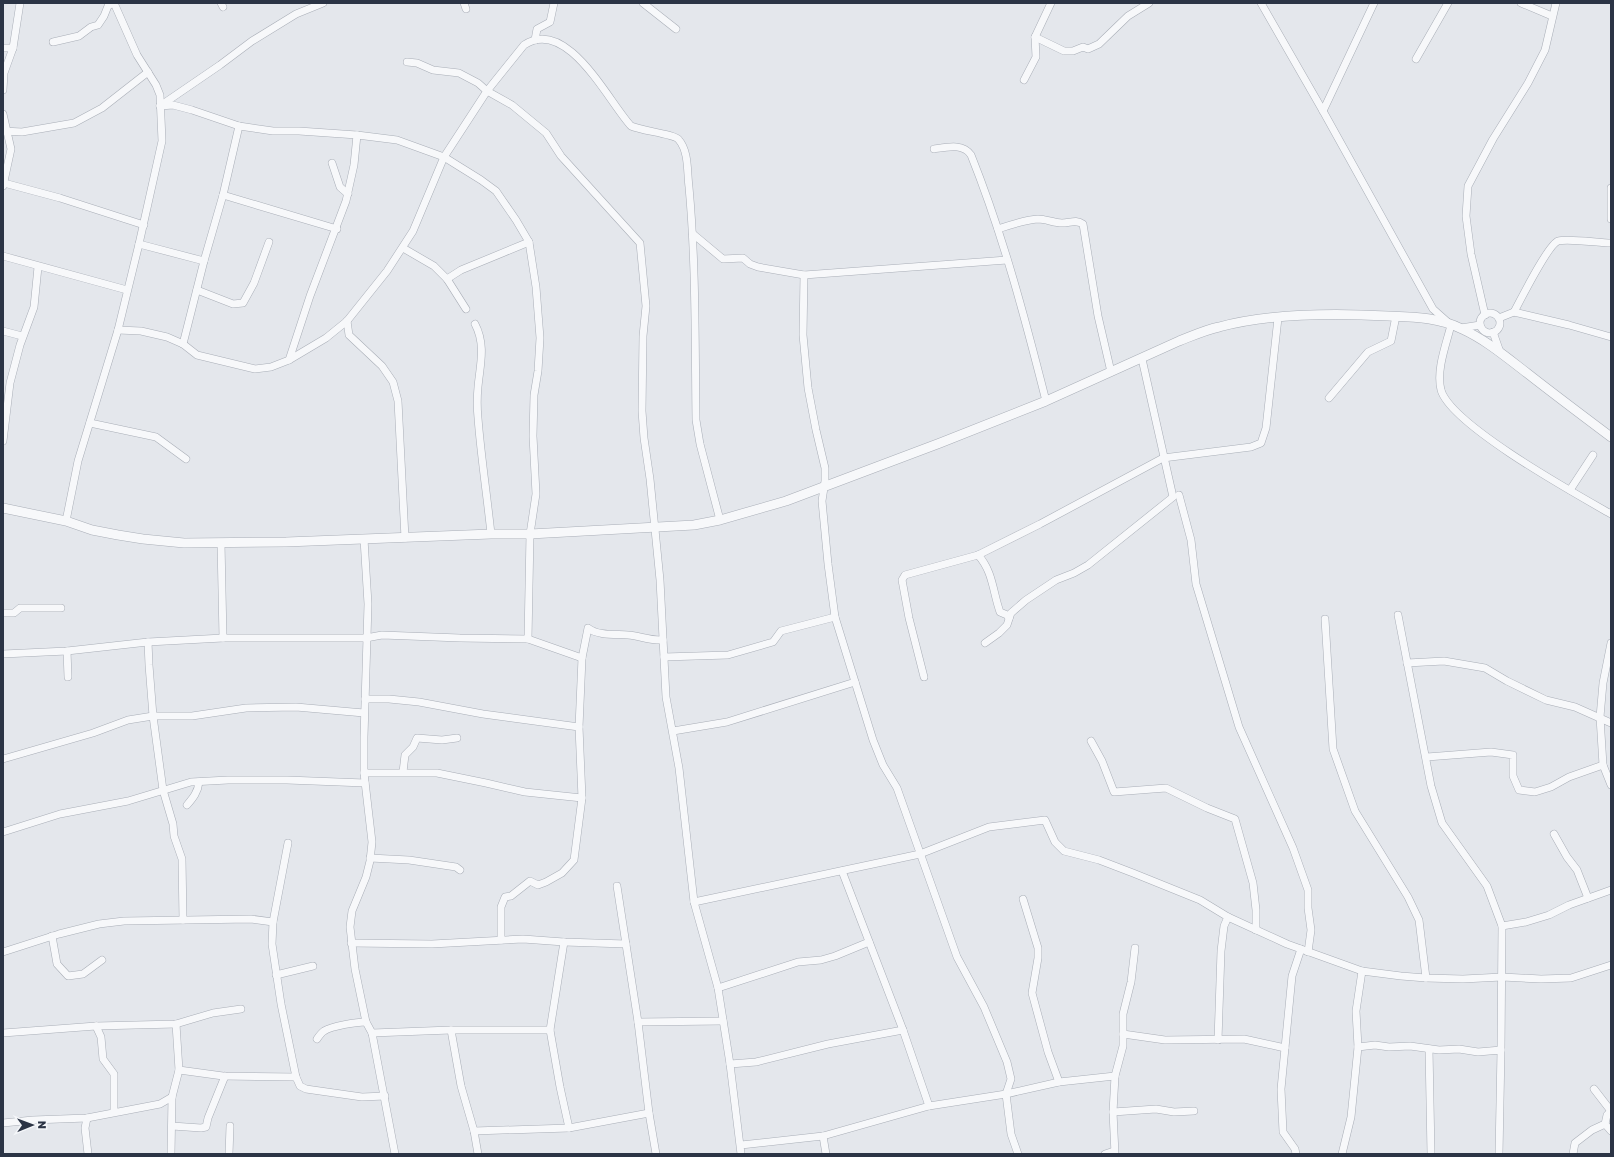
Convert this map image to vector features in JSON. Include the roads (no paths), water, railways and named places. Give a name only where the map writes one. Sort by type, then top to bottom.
[{"type":"street","points":[[3,90],[4,73],[13,48],[20,3]]},
{"type":"street","points":[[53,42],[79,36],[91,27],[98,25],[108,6],[114,3],[137,56],[148,72],[160,95],[162,141],[144,225],[118,330],[78,461],[66,521]]},
{"type":"street","points":[[160,106],[220,66],[252,41],[296,14],[323,3]]},
{"type":"street","points":[[535,40],[537,29],[550,22],[554,3]]},
{"type":"street","points":[[643,3],[676,30]]},
{"type":"street","points":[[1024,80],[1036,57],[1035,37],[1051,3]]},
{"type":"street","points":[[1035,37],[1068,52],[1083,47],[1088,49],[1092,48],[1099,44],[1128,16],[1149,3]]},
{"type":"street","points":[[1261,3],[1323,110],[1433,308],[1451,325]]},
{"type":"street","points":[[1323,110],[1374,3]]},
{"type":"street","points":[[1416,59],[1448,3]]},
{"type":"street","points":[[1521,3],[1552,16]]},
{"type":"street","points":[[1485,314],[1471,254],[1466,216],[1468,186],[1493,139],[1528,83],[1545,50],[1556,3]]},
{"type":"street","points":[[118,330],[141,331],[167,337],[183,344],[196,355],[255,369],[271,367],[289,360],[326,338],[346,321],[387,271],[403,248],[413,231],[444,157],[487,91],[524,45],[535,40],[549,39],[574,54],[591,71],[631,126],[639,130],[672,135],[678,138],[685,153],[693,234],[696,420],[700,444],[720,520]]},
{"type":"street","points":[[3,48],[13,48]]},
{"type":"street","points":[[407,62],[417,63],[433,70],[460,73],[512,105],[546,133],[561,156],[640,243],[646,306],[643,336],[643,418],[660,580],[666,697],[679,768],[694,902],[718,988],[730,1064],[741,1154]]},
{"type":"street","points":[[5,131],[22,132],[74,123],[102,108],[148,72]]},
{"type":"street","points":[[160,106],[173,105],[239,126],[273,131],[300,131],[357,135],[397,140],[444,157],[481,180],[496,192],[516,220],[529,242],[536,287],[540,338],[538,371],[534,395],[533,436],[536,494],[530,534],[528,639]]},
{"type":"street","points":[[3,114],[5,131],[12,149],[3,184],[60,198],[144,225]]},
{"type":"street","points":[[183,344],[189,315],[223,195],[239,126]]},
{"type":"street","points":[[289,360],[310,296],[337,229],[348,194],[354,165],[357,135]]},
{"type":"street","points":[[934,149],[956,146],[969,151],[983,185],[998,229],[1023,313],[1046,401]]},
{"type":"street","points":[[332,163],[340,187],[348,194]]},
{"type":"street","points":[[1611,188],[1611,219]]},
{"type":"street","points":[[223,195],[337,229]]},
{"type":"street","points":[[998,229],[1037,219],[1059,223],[1075,221],[1083,224],[1095,301],[1110,372]]},
{"type":"street","points":[[693,234],[723,259],[743,258],[750,264],[758,267],[804,275],[1007,260]]},
{"type":"street","points":[[1514,312],[1542,261],[1554,244],[1564,241],[1611,243]]},
{"type":"street","points":[[197,290],[233,304],[243,303],[254,283],[268,242]]},
{"type":"street","points":[[447,279],[461,270],[529,242]]},
{"type":"street","points":[[139,244],[204,261]]},
{"type":"street","points":[[403,248],[430,262],[447,279],[466,309]]},
{"type":"street","points":[[3,256],[38,267],[127,290]]},
{"type":"street","points":[[3,441],[4,421],[10,383],[22,336],[34,307],[38,267]]},
{"type":"street","points":[[804,275],[803,335],[808,388],[825,468],[822,502],[835,617],[873,740],[883,765],[897,788],[957,957],[984,1007],[1002,1047],[1011,1079],[1006,1094],[1011,1134],[1018,1154]]},
{"type":"street","points":[[1498,318],[1514,312],[1570,325],[1611,337]]},
{"type":"street","points":[[1490,313],[1498,318],[1499,327],[1493,332],[1487,333],[1480,325],[1481,319],[1485,314],[1490,313]]},
{"type":"street","points":[[3,508],[66,521],[92,530],[143,539],[184,543],[530,534],[694,525],[720,520],[786,501],[824,485],[1046,401],[1179,341],[1219,327],[1246,321],[1352,314],[1436,319],[1461,328],[1488,343],[1611,437]]},
{"type":"street","points":[[1329,398],[1368,352],[1391,341],[1396,316]]},
{"type":"street","points":[[924,677],[909,618],[903,577],[905,575],[978,555],[1040,524],[1163,458],[1251,447],[1261,443],[1266,428],[1278,318]]},
{"type":"street","points":[[346,321],[349,335],[382,366],[393,382],[398,401],[405,538]]},
{"type":"street","points":[[475,324],[480,334],[482,347],[478,388],[478,417],[491,534]]},
{"type":"street","points":[[1451,325],[1440,372],[1440,383],[1444,399],[1465,420],[1524,463],[1611,514]]},
{"type":"street","points":[[1461,328],[1480,325]]},
{"type":"street","points":[[3,331],[22,336]]},
{"type":"street","points":[[1493,332],[1500,352]]},
{"type":"street","points":[[985,643],[999,634],[1007,625],[1009,616],[1026,600],[1056,580],[1074,573],[1088,565],[1173,497],[1163,458],[1157,422],[1142,359]]},
{"type":"street","points":[[90,423],[156,437],[186,459]]},
{"type":"street","points":[[1570,490],[1594,455]]},
{"type":"street","points":[[1179,495],[1191,540],[1196,584],[1239,727],[1293,848],[1308,890],[1308,908],[1311,930],[1308,952]]},
{"type":"street","points":[[364,539],[368,604],[364,713],[364,773],[372,842],[366,877],[352,911],[350,927],[354,969],[366,1022],[372,1033],[395,1154]]},
{"type":"street","points":[[221,543],[223,638]]},
{"type":"street","points":[[978,555],[986,563],[1000,612],[1009,616]]},
{"type":"street","points":[[3,613],[14,613],[20,608],[61,608]]},
{"type":"street","points":[[1398,614],[1427,757],[1431,786],[1442,823],[1487,886],[1502,926],[1499,1154]]},
{"type":"street","points":[[664,657],[728,655],[773,642],[781,631],[835,617]]},
{"type":"street","points":[[1325,619],[1333,749],[1355,811],[1408,897],[1419,920],[1426,978]]},
{"type":"street","points":[[501,940],[501,907],[505,897],[511,896],[530,881],[538,885],[546,882],[562,873],[574,860],[582,798],[579,727],[582,658],[588,628],[607,634],[629,635],[653,640],[663,640]]},
{"type":"street","points":[[3,654],[67,651],[148,642],[223,638],[366,638],[382,635],[528,639],[582,658]]},
{"type":"street","points":[[148,642],[153,716],[163,790],[173,824],[174,836],[182,859],[183,920]]},
{"type":"street","points":[[1611,643],[1603,683],[1600,717],[1603,765],[1611,785]]},
{"type":"street","points":[[67,651],[68,677]]},
{"type":"street","points":[[1407,664],[1444,661],[1485,668],[1507,681],[1546,700],[1575,707],[1611,723]]},
{"type":"street","points":[[673,731],[727,722],[855,682]]},
{"type":"street","points":[[365,699],[389,699],[419,702],[483,714],[579,727]]},
{"type":"street","points":[[3,759],[93,733],[128,720],[153,716],[192,716],[246,708],[296,707],[364,713]]},
{"type":"street","points":[[403,772],[405,755],[413,747],[417,738],[442,740],[457,738]]},
{"type":"street","points":[[1091,740],[1102,761],[1114,792],[1166,788],[1207,808],[1235,819],[1253,883],[1256,910],[1256,930]]},
{"type":"street","points":[[1427,757],[1491,752],[1513,755],[1513,776],[1519,790],[1531,792],[1551,787],[1569,777],[1603,765]]},
{"type":"street","points":[[364,773],[437,773],[486,782],[525,792],[582,798]]},
{"type":"street","points":[[3,832],[60,814],[128,801],[191,782],[228,780],[287,780],[365,783]]},
{"type":"street","points":[[187,805],[195,796],[199,782]]},
{"type":"street","points":[[694,902],[920,854],[989,827],[1046,820],[1055,842],[1064,851],[1099,860],[1133,873],[1200,900],[1228,917],[1256,930],[1308,952],[1362,971],[1426,978],[1463,979],[1502,977],[1541,979],[1571,978],[1611,966]]},
{"type":"street","points":[[1554,834],[1566,857],[1577,870],[1588,898]]},
{"type":"street","points":[[288,843],[273,922],[272,944],[276,975],[296,1077],[300,1086],[306,1089],[362,1097],[385,1096]]},
{"type":"street","points":[[370,858],[409,860],[456,867],[460,870]]},
{"type":"street","points":[[842,871],[903,1030],[929,1106]]},
{"type":"street","points":[[618,886],[656,1154]]},
{"type":"street","points":[[1502,926],[1534,920],[1611,890]]},
{"type":"street","points":[[1023,899],[1038,948],[1038,958],[1032,993],[1048,1052],[1059,1082]]},
{"type":"street","points":[[1218,1040],[1221,951],[1224,926],[1228,917]]},
{"type":"street","points":[[3,952],[52,936],[99,924],[124,921],[251,919],[273,922]]},
{"type":"street","points":[[52,936],[56,964],[68,976],[83,974],[102,960]]},
{"type":"street","points":[[351,942],[432,944],[523,939],[626,944]]},
{"type":"street","points":[[564,942],[550,1030],[569,1128]]},
{"type":"street","points":[[718,988],[798,962],[821,960],[835,956],[869,942]]},
{"type":"street","points":[[1105,1154],[1114,1152],[1113,1112],[1116,1076],[1123,1046],[1123,1014],[1131,982],[1134,948]]},
{"type":"street","points":[[1296,1154],[1295,1149],[1283,1132],[1281,1089],[1292,976],[1301,949]]},
{"type":"street","points":[[276,975],[313,966]]},
{"type":"street","points":[[1342,1154],[1350,1117],[1358,1047],[1356,1011],[1362,971]]},
{"type":"street","points":[[3,1033],[96,1026],[176,1024],[213,1013],[241,1009]]},
{"type":"street","points":[[638,1022],[723,1021]]},
{"type":"street","points":[[317,1038],[323,1031],[328,1029],[354,1022],[366,1022]]},
{"type":"street","points":[[171,1154],[172,1098],[179,1070],[176,1024]]},
{"type":"street","points":[[96,1026],[101,1037],[103,1059],[114,1074],[114,1112]]},
{"type":"street","points":[[372,1033],[451,1030],[550,1030]]},
{"type":"street","points":[[451,1030],[461,1086],[474,1130],[478,1154]]},
{"type":"street","points":[[730,1064],[756,1062],[828,1044],[903,1030]]},
{"type":"street","points":[[1123,1034],[1165,1040],[1244,1039],[1285,1048]]},
{"type":"street","points":[[1358,1047],[1375,1045],[1389,1047],[1410,1046],[1439,1050],[1460,1049],[1478,1052],[1501,1050]]},
{"type":"street","points":[[1429,1049],[1431,1154]]},
{"type":"street","points":[[179,1070],[225,1076],[296,1077]]},
{"type":"street","points":[[172,1126],[205,1128],[225,1076]]},
{"type":"street","points":[[741,1145],[823,1136],[929,1106],[1006,1094],[1059,1082],[1116,1076]]},
{"type":"street","points":[[1594,1089],[1611,1111],[1607,1115],[1605,1124]]},
{"type":"street","points":[[3,1123],[86,1118],[160,1104],[172,1098]]},
{"type":"street","points":[[1113,1112],[1156,1109],[1174,1112],[1194,1110]]},
{"type":"street","points":[[474,1130],[569,1128],[649,1113]]},
{"type":"street","points":[[86,1118],[85,1128],[88,1154]]},
{"type":"street","points":[[1605,1124],[1611,1131]]},
{"type":"street","points":[[1573,1154],[1576,1143],[1592,1130],[1605,1124]]},
{"type":"street","points":[[229,1154],[230,1126]]},
{"type":"street","points":[[823,1136],[826,1154]]}]
